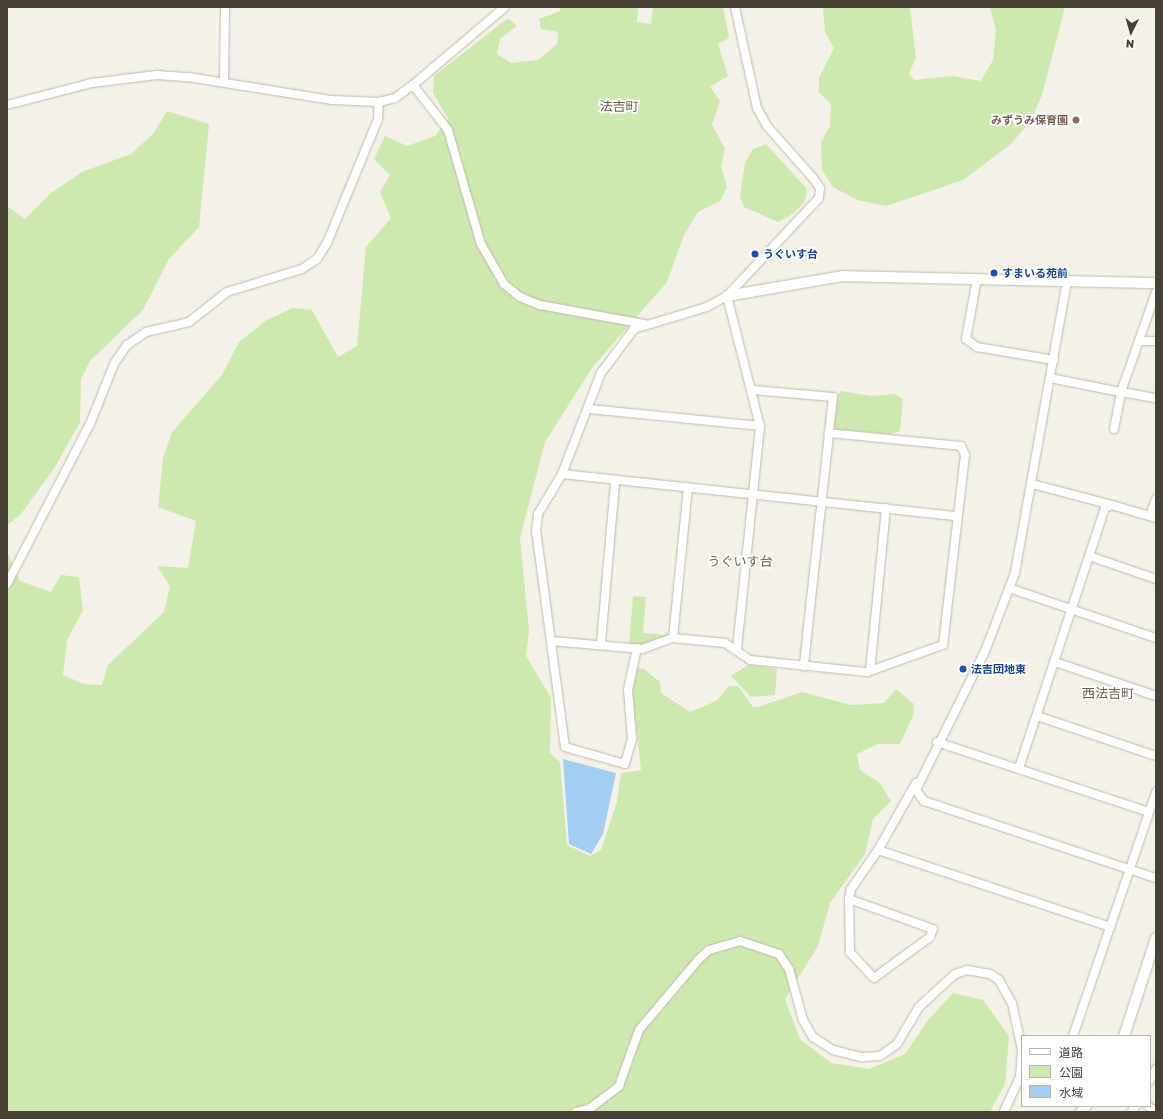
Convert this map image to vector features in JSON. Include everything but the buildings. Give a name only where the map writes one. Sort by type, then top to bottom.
[{"type":"street","points":[[224,82],[225,7]]},
{"type":"street","points":[[7,105],[125,76],[188,76],[332,100],[379,102],[395,98],[413,85],[505,7]]},
{"type":"street","points":[[637,648],[628,690],[632,739],[625,764],[565,747],[536,531],[538,514],[562,474],[589,409],[601,373],[614,352],[634,329],[645,324],[707,307],[727,296],[819,198],[820,188],[761,117],[734,7]]},
{"type":"street","points":[[413,85],[448,130],[480,244],[504,284],[520,297],[540,306],[645,324]]},
{"type":"street","points":[[7,584],[90,424],[114,364],[127,346],[146,332],[189,322],[227,292],[302,268],[317,259],[327,243],[378,120],[379,102]]},
{"type":"street","points":[[727,296],[843,276],[1156,283]]},
{"type":"street","points":[[977,279],[966,339],[977,348],[1054,360]]},
{"type":"street","points":[[849,899],[932,927],[934,932],[876,976],[870,977],[850,952],[849,899],[851,889],[878,850],[918,781],[985,651],[1009,588],[1032,484],[1067,281]]},
{"type":"street","points":[[1114,429],[1121,392],[1141,341],[1156,292]]},
{"type":"street","points":[[727,296],[753,390],[760,426],[738,650]]},
{"type":"street","points":[[1141,341],[1156,341]]},
{"type":"street","points":[[1050,378],[1156,398]]},
{"type":"street","points":[[753,390],[832,397],[804,666]]},
{"type":"street","points":[[589,409],[760,426]]},
{"type":"street","points":[[551,641],[600,643],[637,648],[673,638],[725,643],[738,650],[750,660],[870,671],[943,645],[965,455],[961,446],[829,434]]},
{"type":"street","points":[[562,474],[615,482],[753,494],[957,516]]},
{"type":"street","points":[[600,643],[615,482]]},
{"type":"street","points":[[1032,484],[1153,517],[1156,499]]},
{"type":"street","points":[[673,638],[688,488]]},
{"type":"street","points":[[1019,768],[1055,662],[1071,609],[1108,504]]},
{"type":"street","points":[[870,671],[886,508]]},
{"type":"street","points":[[1089,556],[1156,579]]},
{"type":"street","points":[[1009,588],[1156,638]]},
{"type":"street","points":[[1055,662],[1156,696]]},
{"type":"street","points":[[1037,716],[1156,756]]},
{"type":"street","points":[[938,742],[1149,812]]},
{"type":"street","points":[[918,781],[916,790],[924,801],[1156,878]]},
{"type":"street","points":[[1073,1035],[1156,792]]},
{"type":"street","points":[[878,850],[1111,927]]},
{"type":"street","points":[[1124,1035],[1156,938]]},
{"type":"street","points":[[576,1112],[589,1109],[619,1086],[639,1030],[699,959],[708,950],[740,942],[779,954],[789,970],[807,1028],[834,1050],[856,1056],[880,1056],[897,1044],[919,1007],[955,974],[967,970],[990,974],[999,980],[1012,1003],[1021,1045]]},
{"type":"street","points":[[1004,1112],[1020,1077],[1021,1064]]},
{"type":"street","points":[[1151,1078],[1156,1069]]},
{"type":"green space","points":[[561,7],[638,7],[637,22],[651,24],[653,7],[723,7],[729,38],[718,44],[728,76],[710,87],[720,101],[712,125],[725,149],[721,166],[727,187],[720,201],[698,212],[684,235],[667,282],[592,368],[545,442],[520,538],[529,631],[526,656],[551,698],[550,753],[560,762],[567,845],[590,856],[601,850],[617,802],[621,773],[641,770],[632,689],[637,668],[644,669],[660,682],[661,693],[690,712],[716,701],[729,686],[738,686],[753,707],[758,707],[802,692],[851,705],[884,703],[896,689],[914,704],[913,716],[900,744],[877,744],[857,754],[860,770],[880,783],[891,801],[873,819],[865,854],[830,903],[818,946],[785,999],[800,1039],[831,1063],[869,1069],[905,1054],[928,1020],[953,993],[983,1000],[1009,1036],[1005,1084],[990,1112],[7,1112],[7,552],[20,581],[51,592],[61,575],[79,577],[83,610],[67,640],[63,675],[84,684],[102,685],[108,665],[164,612],[170,586],[157,566],[188,568],[196,521],[158,507],[163,458],[172,432],[222,375],[239,342],[265,321],[292,308],[312,310],[338,357],[357,346],[366,247],[391,218],[380,192],[390,175],[374,159],[385,136],[407,146],[435,136],[448,119],[433,93],[434,76],[508,18],[517,26],[500,39],[497,54],[511,63],[538,60],[557,44],[558,32],[541,29],[539,19],[560,11]]},
{"type":"green space","points":[[823,7],[910,7],[916,58],[909,73],[914,80],[951,76],[981,81],[993,60],[996,30],[990,7],[1065,7],[1042,95],[1031,120],[1011,144],[963,180],[886,206],[857,200],[833,187],[822,170],[821,142],[830,126],[831,104],[819,92],[819,78],[834,48],[825,32]]},
{"type":"green space","points":[[167,111],[209,124],[199,227],[169,259],[143,310],[90,361],[81,379],[80,422],[55,467],[21,514],[7,525],[7,206],[25,219],[51,193],[82,172],[131,154],[153,134]]},
{"type":"green space","points":[[766,144],[807,189],[805,201],[794,213],[778,222],[744,207],[740,196],[745,163],[753,149]]},
{"type":"green space","points":[[841,391],[872,396],[895,394],[903,399],[900,431],[890,434],[838,430],[834,427],[836,397]]},
{"type":"green space","points":[[633,596],[646,597],[643,633],[669,635],[642,647],[629,645]]},
{"type":"green space","points":[[748,665],[777,669],[775,695],[751,697],[731,676]]},
{"type":"water","points":[[563,759],[616,773],[603,834],[591,854],[569,844]]},
{"type":"place","name":"みずうみ保育園","points":[[1076,120]]},
{"type":"place","name":"うぐいす台","points":[[755,254]]},
{"type":"place","name":"すまいる苑前","points":[[994,273]]},
{"type":"place","name":"法吉団地東","points":[[963,669]]},
{"type":"district","name":"法吉町","points":[[619,106]]},
{"type":"district","name":"うぐいす台","points":[[740,561]]},
{"type":"district","name":"西法吉町","points":[[1108,693]]}]
